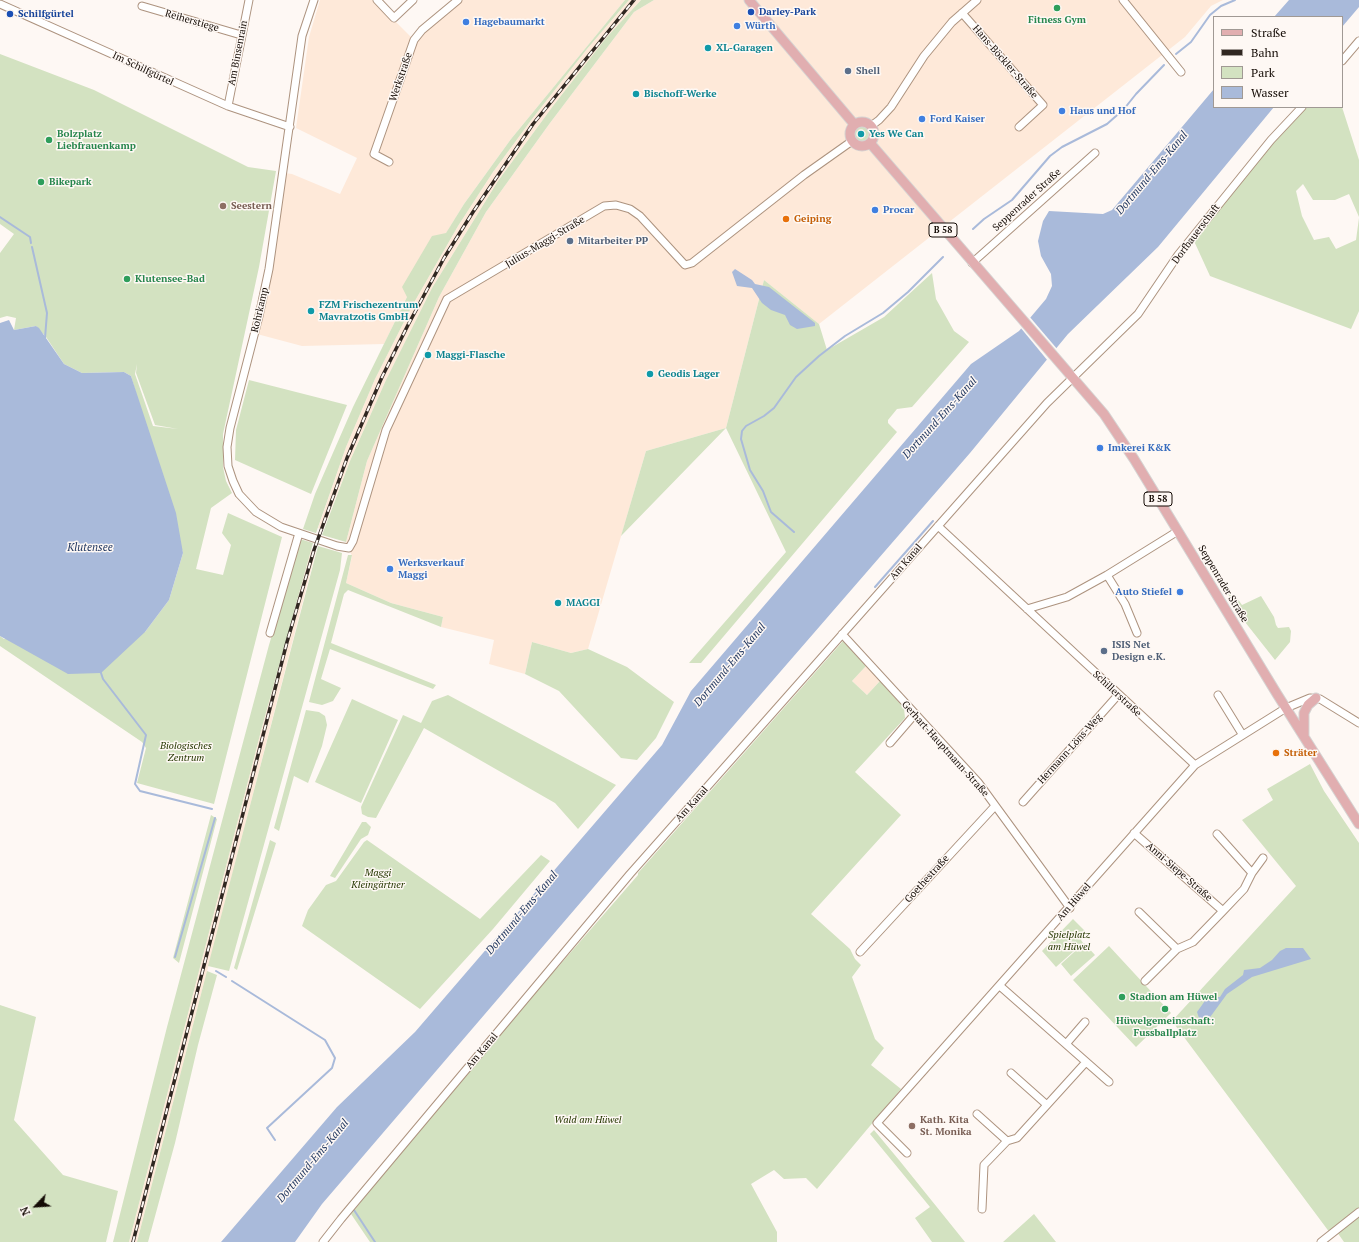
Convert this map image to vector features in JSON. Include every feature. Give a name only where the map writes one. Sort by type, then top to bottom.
[{"type":"main road","points":[[749,0],[854,124]]},
{"type":"main road","points":[[863,121],[871,126],[874,135],[870,143],[860,146],[852,141],[850,132],[854,124],[863,121]]},
{"type":"main road","name":"B 58","points":[[870,143],[972,263]]},
{"type":"main road","name":"Seppenrader Straße","points":[[972,263],[1073,377],[1108,420],[1134,459],[1304,738],[1359,824]]},
{"type":"main road","points":[[1304,738],[1304,713],[1308,705],[1316,698]]},
{"type":"street","name":"Am Binsenrain","points":[[228,106],[249,0]]},
{"type":"street","name":"Rohrkamp","points":[[314,0],[302,36],[269,269],[259,316],[230,428],[227,446],[228,466],[239,494],[256,512],[272,522],[299,533],[349,548]]},
{"type":"street","points":[[377,0],[394,18],[413,0]]},
{"type":"street","name":"Werkstraße","points":[[389,162],[374,154],[414,40],[422,30],[458,0]]},
{"type":"street","points":[[871,126],[888,111],[924,56],[952,22],[977,0]]},
{"type":"street","points":[[1123,0],[1181,72]]},
{"type":"street","name":"Im Schilfgürtel","points":[[0,4],[228,106],[290,127]]},
{"type":"street","name":"Reiherstiege","points":[[142,6],[242,35]]},
{"type":"street","name":"Hans-Böckler-Straße","points":[[962,13],[1043,105],[1019,127]]},
{"type":"street","points":[[1343,61],[1359,41]]},
{"type":"street","name":"Dorfbauerschaft","points":[[1073,377],[1138,314],[1178,255],[1271,140],[1301,108]]},
{"type":"street","name":"Julius-Maggi-Straße","points":[[349,548],[358,528],[377,456],[386,430],[447,299],[604,206],[610,205],[630,209],[640,216],[684,265],[692,263],[804,175],[852,141]]},
{"type":"street","name":"Seppenrader Straße","points":[[972,263],[1096,153]]},
{"type":"street","name":"Am Kanal","points":[[323,1242],[340,1219],[630,874],[1047,403],[1073,377]]},
{"type":"street","points":[[938,526],[1027,609],[1067,597],[1107,575],[1178,531]]},
{"type":"street","points":[[270,633],[299,533]]},
{"type":"street","points":[[1107,575],[1125,604],[1137,633]]},
{"type":"street","name":"Schillerstraße","points":[[1027,609],[1040,623],[1195,765]]},
{"type":"street","name":"Gerhart-Hauptmann-Straße","points":[[842,634],[978,782],[1070,908]]},
{"type":"street","name":"Hermann-Löns-Weg","points":[[1023,802],[1118,695]]},
{"type":"street","points":[[1218,695],[1242,734]]},
{"type":"street","points":[[1316,698],[1328,703],[1359,723]]},
{"type":"street","name":"Am Hüwel","points":[[907,1152],[877,1123],[1070,908],[1195,765],[1242,734],[1286,708],[1304,699],[1316,698]]},
{"type":"street","points":[[890,742],[915,714]]},
{"type":"street","name":"Goethestraße","points":[[860,952],[995,806]]},
{"type":"street","name":"Anni-Siepe-Straße","points":[[1134,833],[1224,911]]},
{"type":"street","points":[[1217,834],[1252,872]]},
{"type":"street","points":[[1145,981],[1177,949],[1193,942],[1224,911],[1244,889],[1252,872],[1264,858]]},
{"type":"street","points":[[1139,912],[1177,949]]},
{"type":"street","points":[[1000,986],[1109,1082]]},
{"type":"street","points":[[1066,1044],[1085,1022]]},
{"type":"street","points":[[982,1209],[984,1165],[1007,1141],[1017,1138],[1086,1062]]},
{"type":"street","points":[[1012,1073],[1047,1105]]},
{"type":"street","points":[[977,1114],[1007,1141]]},
{"type":"street","points":[[1321,1242],[1359,1212]]},
{"type":"shaded area","points":[[320,0],[374,0],[415,41],[462,0],[625,0],[511,139],[464,204],[407,297],[384,344],[302,346],[257,334],[284,173],[292,174],[340,194],[357,158],[296,128],[309,37]]},
{"type":"shaded area","points":[[629,0],[641,0],[606,38],[553,106],[498,181],[432,288],[386,380],[350,461],[323,530],[318,528],[346,447],[375,379],[412,306],[458,226],[493,172],[532,119],[587,49]]},
{"type":"shaded area","points":[[654,0],[1223,0],[1211,6],[1185,37],[819,324],[764,280],[726,428],[646,451],[588,649],[571,653],[532,642],[525,674],[489,664],[494,640],[441,627],[443,617],[391,603],[346,583],[352,556],[346,542],[367,461],[439,297],[486,212],[550,123],[634,12]]},
{"type":"shaded area","points":[[311,550],[316,551],[137,1242],[129,1242],[262,727]]},
{"type":"shaded area","points":[[866,666],[880,681],[867,695],[852,681]]},
{"type":"green space","points":[[625,0],[629,0],[587,49],[532,119],[493,172],[458,226],[412,306],[375,379],[346,447],[316,533],[303,529],[315,494],[353,407],[407,297],[402,287],[432,236],[446,233],[464,204],[511,139]]},
{"type":"green space","points":[[641,0],[654,0],[634,12],[550,123],[486,212],[439,297],[367,461],[346,542],[322,535],[350,461],[386,380],[432,288],[498,181],[553,106],[606,38]]},
{"type":"green space","name":"Biologisches Zentrum","points":[[0,54],[94,90],[248,167],[276,171],[259,267],[223,434],[223,467],[226,481],[232,493],[211,508],[196,569],[223,575],[231,545],[222,533],[228,513],[282,537],[214,804],[137,783],[146,748],[142,742],[0,646],[0,636],[4,639],[145,632],[169,600],[183,553],[131,376],[124,372],[82,373],[64,364],[46,337],[36,326],[14,330],[16,318],[7,316],[0,318],[0,253],[14,234],[0,224]],"holes":[[[137,364],[136,373],[155,425],[178,429],[153,426],[135,374]]]},
{"type":"green space","points":[[1303,108],[1342,108],[1359,160],[1359,217],[1349,194],[1335,200],[1313,200],[1303,184],[1296,191],[1302,216],[1314,240],[1329,237],[1336,249],[1356,240],[1359,218],[1359,311],[1351,329],[1210,276],[1194,241],[1274,140]]},
{"type":"green space","points":[[861,125],[867,127],[869,133],[867,139],[861,141],[855,139],[853,133],[855,127]]},
{"type":"green space","points":[[932,273],[936,299],[954,331],[969,342],[912,407],[897,409],[888,420],[888,423],[897,432],[701,663],[689,663],[786,552],[726,428],[764,280],[819,324],[827,350],[884,317]]},
{"type":"green space","points":[[249,380],[347,405],[311,494],[235,460],[236,430]]},
{"type":"green space","points":[[726,428],[621,536],[646,451]]},
{"type":"green space","points":[[300,539],[313,543],[262,727],[129,1242],[113,1242],[167,1027],[269,645]]},
{"type":"green space","points":[[318,546],[342,553],[340,570],[229,971],[208,966]]},
{"type":"green space","points":[[348,555],[352,555],[346,583],[391,603],[443,617],[441,627],[348,590],[344,594],[331,643],[436,685],[433,689],[330,649],[321,679],[341,688],[333,701],[322,705],[309,702]]},
{"type":"green space","points":[[1228,594],[1237,598],[1242,605],[1261,596],[1274,617],[1278,628],[1289,627],[1291,631],[1290,642],[1275,660],[1245,622]]},
{"type":"green space","name":"Wald am Hüwel","points":[[843,641],[866,666],[852,681],[867,695],[880,681],[904,708],[905,718],[855,772],[901,815],[811,914],[850,949],[855,959],[861,965],[852,977],[875,1039],[884,1048],[871,1065],[901,1089],[817,1189],[806,1178],[784,1179],[774,1170],[751,1184],[777,1232],[777,1242],[370,1242],[351,1214],[369,1192],[369,1189],[451,1094],[537,989],[558,967],[638,875],[638,873]]},
{"type":"green space","points":[[532,642],[571,653],[588,649],[627,667],[674,702],[656,738],[637,760],[621,758],[559,691],[525,674]]},
{"type":"green space","points":[[448,695],[616,785],[578,829],[555,803],[424,728],[376,818],[368,817],[362,814],[361,807],[403,715],[421,723],[432,701]]},
{"type":"green space","points":[[352,699],[398,720],[361,803],[315,782]]},
{"type":"green space","points":[[306,710],[319,712],[325,716],[327,725],[322,746],[308,783],[294,776],[279,831],[274,828]]},
{"type":"green space","points":[[1310,764],[1324,791],[1359,843],[1359,1210],[1330,1233],[1172,1021],[1296,886],[1242,820],[1273,800],[1267,789]]},
{"type":"green space","points":[[211,815],[217,819],[179,963],[173,958]]},
{"type":"green space","points":[[362,822],[366,822],[371,827],[368,835],[361,839],[335,878],[330,876]]},
{"type":"green space","points":[[270,840],[276,843],[237,970],[234,968]]},
{"type":"green space","name":"Maggi Kleingärtner","points":[[367,840],[480,919],[541,855],[550,861],[493,929],[420,1009],[302,926],[308,910],[326,885],[336,881]]},
{"type":"green space","name":"Spielplatz am Hüwel","points":[[1073,919],[1087,933],[1081,940],[1083,943],[1056,967],[1042,951]]},
{"type":"green space","points":[[1084,943],[1095,955],[1071,976],[1061,964]]},
{"type":"green space","name":"Stadion am Hüwel","points":[[1109,946],[1171,1013],[1136,1047],[1073,980]]},
{"type":"green space","points":[[207,971],[217,975],[198,1045],[175,1143],[148,1242],[137,1242]]},
{"type":"green space","points":[[0,1005],[36,1017],[14,1120],[63,1175],[118,1191],[106,1242],[0,1242]]},
{"type":"green space","points":[[874,1130],[965,1242],[932,1242],[915,1218],[930,1207],[870,1134]]},
{"type":"green space","points":[[1034,1214],[1056,1242],[1003,1242]]},
{"type":"green space","points":[[1359,1214],[1359,1242],[1344,1242],[1337,1232]]},
{"type":"water","points":[[1289,0],[1359,0],[1359,7],[1343,26],[1343,16],[1275,16]]},
{"type":"water","name":"Dortmund-Ems-Kanal","points":[[1213,90],[1213,108],[1273,108],[1158,247],[1068,334],[970,453],[617,860],[322,1204],[295,1242],[221,1242],[337,1107],[415,1032],[662,745],[691,691],[971,364],[1019,331],[1046,299],[1052,286],[1051,274],[1041,256],[1038,241],[1043,221],[1049,211],[1103,214],[1112,210]]},
{"type":"water","points":[[735,269],[752,280],[755,284],[769,287],[815,323],[815,326],[797,329],[790,325],[785,315],[771,310],[762,303],[752,288],[737,286],[732,272]]},
{"type":"water","name":"Klutensee","points":[[9,320],[14,330],[36,326],[39,328],[64,364],[82,373],[124,372],[131,376],[176,513],[183,553],[169,600],[145,632],[101,673],[68,674],[0,636],[0,323]]},
{"type":"water","points":[[1286,948],[1303,948],[1311,959],[1252,977],[1227,994],[1208,1020],[1203,1023],[1200,1021],[1197,1012],[1207,998],[1220,997],[1225,989],[1243,975],[1244,970],[1260,968],[1272,960],[1280,951]]},
{"type":"pier","points":[[1029,316],[1058,350],[1048,361],[1020,327]]},
{"type":"waterway","points":[[1176,54],[1191,42],[1210,15],[1221,6],[1235,0]]},
{"type":"waterway","points":[[973,229],[984,219],[1012,200],[1050,156],[1062,147],[1107,124],[1124,109],[1136,94],[1164,65]]},
{"type":"waterway","points":[[0,217],[30,237],[31,243]]},
{"type":"waterway","points":[[32,247],[47,313],[45,338]]},
{"type":"waterway","points":[[794,532],[771,512],[763,491],[750,470],[741,439],[742,431],[746,426],[764,416],[774,408],[796,377],[819,356],[845,336],[883,313],[908,292],[943,257]]},
{"type":"waterway","points":[[875,587],[933,521]]},
{"type":"waterway","points":[[100,670],[103,679],[146,735],[135,784],[140,791],[212,809]]},
{"type":"waterway","points":[[175,957],[215,818]]},
{"type":"waterway","points":[[216,971],[226,977]]},
{"type":"waterway","points":[[232,981],[325,1040],[335,1058],[332,1068],[267,1128],[275,1140]]},
{"type":"waterway","points":[[354,1210],[375,1242]]},
{"type":"railway","points":[[133,1242],[287,642],[314,550],[347,458],[382,377],[444,258],[473,212],[533,124],[634,0]]},
{"type":"place","name":"Fitness Gym","points":[[1057,8]]},
{"type":"place","name":"Darley-Park","points":[[751,12]]},
{"type":"place","name":"Schilfgürtel","points":[[10,14]]},
{"type":"place","name":"Hagebaumarkt","points":[[466,22]]},
{"type":"place","name":"Würth","points":[[737,26]]},
{"type":"place","name":"XL-Garagen","points":[[708,48]]},
{"type":"place","name":"Shell","points":[[848,71]]},
{"type":"place","name":"Bischoff-Werke","points":[[636,94]]},
{"type":"place","name":"Haus und Hof","points":[[1062,111]]},
{"type":"place","name":"Ford Kaiser","points":[[922,119]]},
{"type":"place","name":"Yes We Can","points":[[861,134]]},
{"type":"place","name":"Bolzplatz Liebfrauenkamp","points":[[49,140]]},
{"type":"place","name":"Bikepark","points":[[41,182]]},
{"type":"place","name":"Seestern","points":[[223,206]]},
{"type":"place","name":"Procar","points":[[875,210]]},
{"type":"place","name":"Geiping","points":[[786,219]]},
{"type":"place","name":"Mitarbeiter PP","points":[[570,241]]},
{"type":"place","name":"Klutensee-Bad","points":[[127,279]]},
{"type":"place","name":"FZM Frischezentrum Mavratzotis GmbH","points":[[311,311]]},
{"type":"place","name":"Maggi-Flasche","points":[[428,355]]},
{"type":"place","name":"Geodis Lager","points":[[650,374]]},
{"type":"place","name":"Imkerei K&K","points":[[1100,448]]},
{"type":"place","name":"Werksverkauf Maggi","points":[[390,569]]},
{"type":"place","name":"Auto Stiefel","points":[[1180,592]]},
{"type":"place","name":"MAGGI","points":[[558,603]]},
{"type":"place","name":"ISIS Net Design e.K.","points":[[1104,651]]},
{"type":"place","name":"Sträter","points":[[1276,753]]},
{"type":"place","name":"Stadion am Hüwel","points":[[1122,997]]},
{"type":"place","name":"Hüwelgemeinschaft: Fussballplatz","points":[[1165,1009]]},
{"type":"place","name":"Kath. Kita St. Monika","points":[[912,1126]]}]
